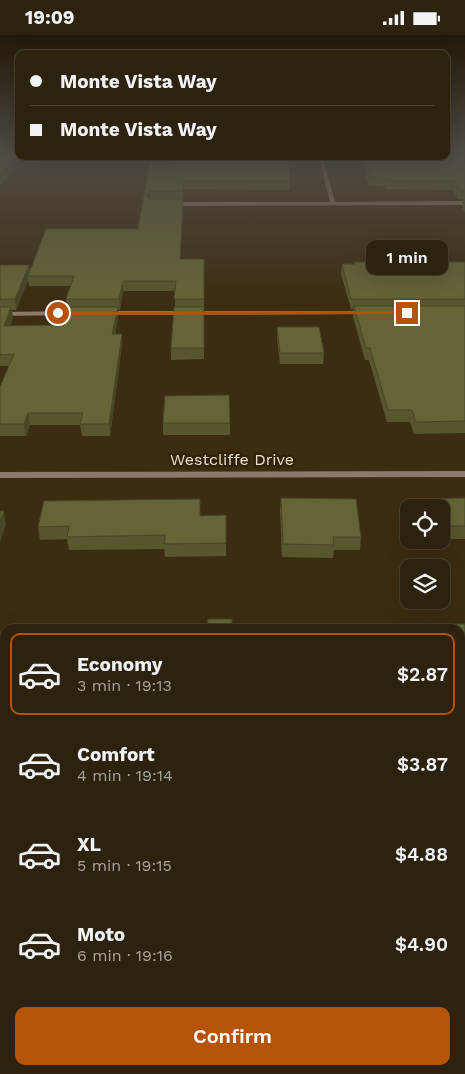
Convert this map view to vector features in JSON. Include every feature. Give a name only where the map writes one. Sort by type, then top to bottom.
[{"type":"street","points":[[0,314],[79,313]]},
{"type":"street","points":[[99,313],[376,313]]},
{"type":"street","name":"Westcliffe Drive","points":[[0,475],[465,474]]},
{"type":"building","points":[[142,204],[183,204],[180,259],[204,259],[204,299],[174,299],[176,281],[123,281],[119,299],[66,299],[74,276],[28,276],[46,229],[138,229]]},
{"type":"building","points":[[355,262],[465,262],[465,299],[351,299],[342,264],[355,264]]},
{"type":"building","points":[[0,265],[29,265],[15,299],[0,299]]},
{"type":"building","points":[[354,306],[465,306],[465,421],[416,422],[412,410],[388,410],[370,348],[366,348]]},
{"type":"building","points":[[0,307],[11,307],[4,326],[57,325],[64,307],[118,307],[112,334],[122,334],[109,424],[80,424],[83,413],[28,413],[24,424],[0,424],[0,387],[14,354],[0,355]]},
{"type":"building","points":[[174,307],[204,307],[204,348],[171,348]]},
{"type":"building","points":[[277,327],[319,327],[324,353],[280,353]]},
{"type":"building","points":[[229,395],[230,423],[163,423],[165,396]]},
{"type":"building","points":[[281,498],[356,499],[361,537],[333,537],[334,545],[283,544]]},
{"type":"building","points":[[465,498],[465,526],[450,526],[450,499],[411,499]]},
{"type":"building","points":[[200,499],[200,516],[226,515],[226,543],[164,544],[165,535],[67,537],[69,526],[38,527],[44,501]]},
{"type":"building","points":[[0,511],[4,511],[0,522]]},
{"type":"building","points":[[208,619],[232,619],[232,624],[207,624]]},
{"type":"route","points":[[58,313],[407,313]]}]
